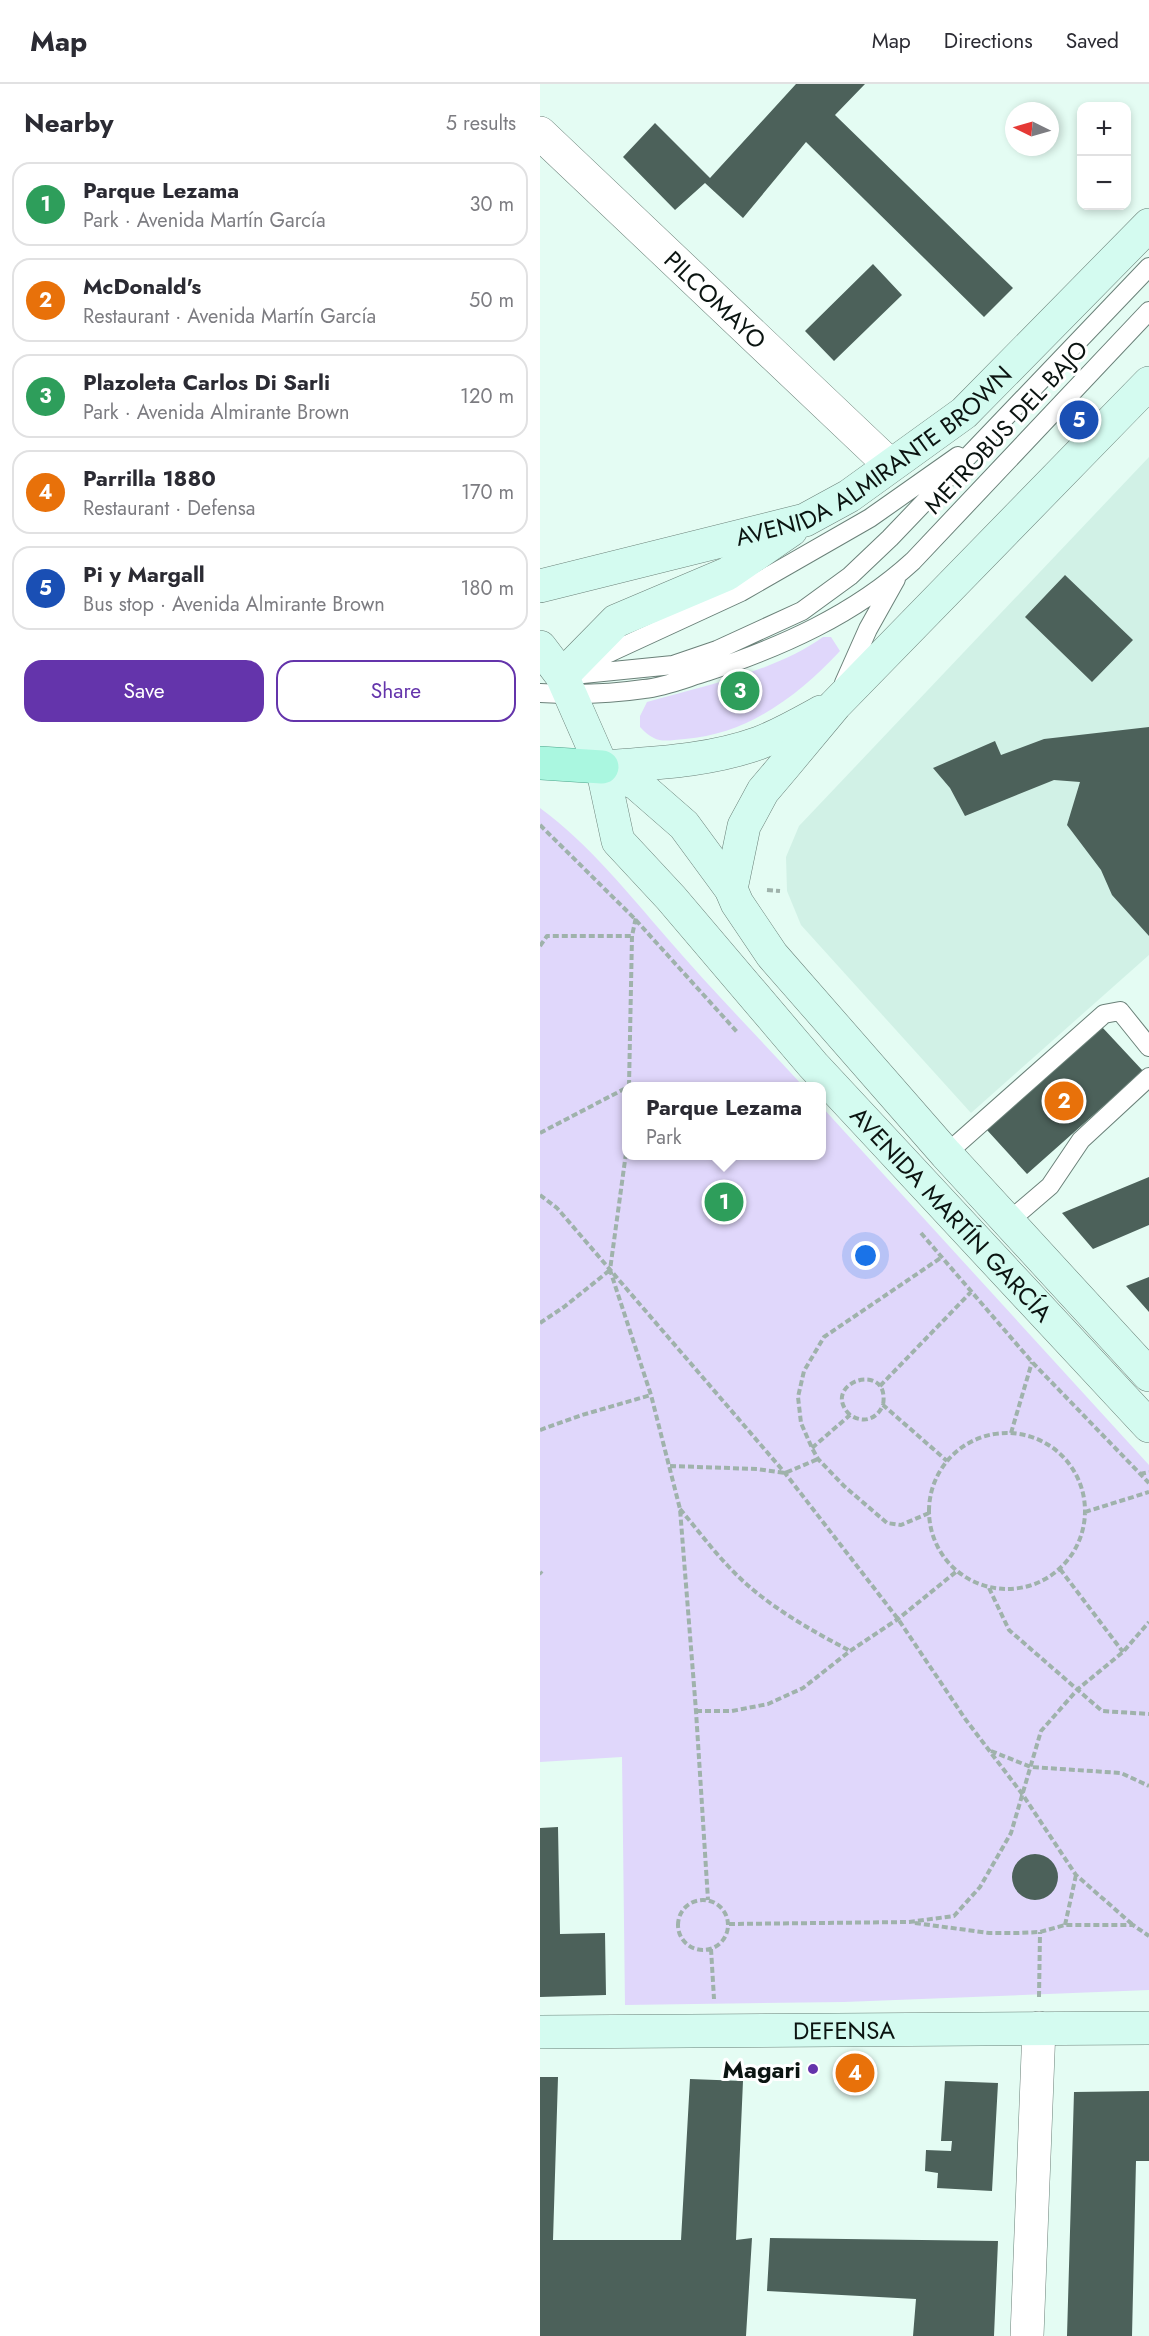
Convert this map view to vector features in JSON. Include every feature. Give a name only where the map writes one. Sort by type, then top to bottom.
[{"type":"main road","name":"AVENIDA ALMIRANTE BROWN","points":[[540,586],[805,520],[849,496],[890,465],[921,446],[964,412],[1149,225]]},
{"type":"main road","points":[[732,890],[744,826],[763,791],[835,705],[1149,383]]},
{"type":"main road","points":[[553,684],[616,621],[727,574],[805,520]]},
{"type":"main road","name":"AVENIDA MARTÍN GARCÍA","points":[[540,647],[553,684],[602,767],[618,841],[671,898],[813,1065],[1149,1426]]},
{"type":"main road","points":[[540,763],[602,767],[693,759],[729,752],[760,742],[835,705]]},
{"type":"main road","name":"AVENIDA MARTÍN GARCÍA","points":[[602,767],[637,784],[684,825],[732,890],[737,903],[772,955],[946,1154],[1149,1375]]},
{"type":"main road","name":"DEFENSA","points":[[540,2032],[1149,2028]]},
{"type":"street","name":"PILCOMAYO","points":[[540,133],[890,465]]},
{"type":"street","points":[[1027,2336],[1039,2028]]},
{"type":"lane","name":"METROBUS DEL BAJO","points":[[553,684],[673,665],[717,650],[802,611],[850,576],[890,538],[1149,267]]},
{"type":"lane","name":"METROBUS DEL BAJO","points":[[553,684],[646,689],[726,665],[794,638],[841,615],[898,575],[1149,311]]},
{"type":"lane","name":"METROBUS DEL BAJO","points":[[553,684],[741,592],[815,550],[870,518],[994,430]]},
{"type":"lane","name":"METROBUS DEL BAJO","points":[[835,705],[868,629],[898,575]]},
{"type":"lane","points":[[946,1154],[1104,1014],[1120,1011],[1149,1047]]},
{"type":"lane","points":[[1008,1222],[1050,1186],[1081,1140],[1149,1077]]},
{"type":"path","points":[[540,825],[634,918],[739,1033]]},
{"type":"path","points":[[732,890],[780,891]]},
{"type":"path","points":[[634,918],[671,898]]},
{"type":"path","points":[[628,1082],[634,918]]},
{"type":"path","points":[[540,946],[548,936],[632,936]]},
{"type":"path","points":[[540,1133],[622,1090]]},
{"type":"path","points":[[626,1160],[610,1270],[651,1395],[680,1509],[708,1900]]},
{"type":"path","points":[[540,1195],[556,1208],[785,1473],[898,1619],[1023,1795],[1076,1875],[1133,1925],[1149,1936]]},
{"type":"path","points":[[918,1230],[1032,1362],[1149,1483]]},
{"type":"path","points":[[929,1513],[901,1525],[887,1523],[844,1486],[818,1459],[812,1448],[801,1423],[798,1397],[804,1371],[824,1337],[942,1257]]},
{"type":"path","points":[[540,1323],[610,1270]]},
{"type":"path","points":[[880,1386],[971,1292]]},
{"type":"path","points":[[1011,1433],[1032,1362]]},
{"type":"path","points":[[866,1378],[880,1386],[884,1398],[883,1405],[876,1416],[870,1419],[856,1419],[850,1416],[843,1403],[849,1384],[866,1378]]},
{"type":"path","points":[[540,1430],[651,1395]]},
{"type":"path","points":[[883,1405],[947,1461]]},
{"type":"path","points":[[812,1448],[850,1416]]},
{"type":"path","points":[[1011,1433],[1034,1438],[1055,1449],[1071,1467],[1082,1489],[1085,1512],[1082,1533],[1073,1552],[1060,1569],[1039,1582],[1015,1589],[989,1588],[957,1571],[942,1555],[932,1535],[929,1513],[931,1494],[937,1477],[947,1461],[965,1445],[987,1436],[1011,1433]]},
{"type":"path","points":[[670,1466],[757,1468],[785,1473],[818,1459]]},
{"type":"path","points":[[1140,1474],[1149,1472]]},
{"type":"path","points":[[1085,1512],[1149,1492]]},
{"type":"path","points":[[680,1509],[729,1568],[766,1600],[816,1633],[850,1651]]},
{"type":"path","points":[[1060,1569],[1123,1652]]},
{"type":"path","points":[[696,1711],[732,1711],[768,1704],[803,1688],[850,1651],[898,1619],[957,1571]]},
{"type":"path","points":[[989,1588],[1009,1629],[1102,1711],[1149,1714]]},
{"type":"path","points":[[729,1924],[909,1922],[954,1916],[980,1887],[1011,1833],[1041,1731],[1078,1689],[1123,1652],[1149,1622]]},
{"type":"path","points":[[989,1750],[1031,1767],[1121,1773],[1149,1786]]},
{"type":"path","points":[[1065,1925],[1076,1875]]},
{"type":"path","points":[[708,1900],[723,1909],[729,1924],[723,1940],[711,1949],[702,1950],[688,1945],[682,1939],[678,1923],[680,1914],[692,1902],[708,1900]]},
{"type":"path","points":[[909,1922],[989,1933],[1040,1932],[1065,1925],[1133,1925]]},
{"type":"path","points":[[1039,2028],[1040,1932]]},
{"type":"path","points":[[711,1949],[716,2031]]},
{"type":"shaded area","points":[[1149,457],[1149,955],[971,1113],[801,925],[787,891],[786,857],[799,826]]},
{"type":"shaded area","points":[[823,637],[831,637],[840,651],[807,683],[751,721],[708,736],[671,740],[655,739],[640,727],[640,716],[647,702],[715,684],[762,668],[805,649]]},
{"type":"shaded area","points":[[540,808],[575,837],[607,870],[700,976],[799,1082],[622,1082],[622,1160],[826,1160],[826,1111],[1149,1465],[1149,1990],[844,2002],[625,2005],[622,1757],[540,1762]]},
{"type":"building","points":[[796,84],[865,84],[835,115],[1013,288],[984,317],[806,142],[743,218],[705,183],[675,210],[623,157],[655,123],[710,178]]},
{"type":"building","points":[[873,264],[902,295],[834,361],[805,331]]},
{"type":"building","points":[[1065,575],[1133,640],[1092,682],[1025,617]]},
{"type":"building","points":[[1149,727],[1149,936],[1112,895],[1101,870],[1067,825],[1080,782],[1054,780],[965,816],[950,788],[933,768],[995,741],[1001,755],[1044,739]]},
{"type":"building","points":[[1102,1027],[1143,1071],[1027,1174],[987,1130]]},
{"type":"building","points":[[1149,1177],[1149,1225],[1093,1249],[1062,1213]]},
{"type":"building","points":[[1149,1277],[1149,1312],[1126,1286]]},
{"type":"building","points":[[558,1827],[560,1934],[605,1933],[606,1995],[540,1997],[540,1828]]},
{"type":"building","points":[[1035,1854],[1051,1861],[1058,1877],[1051,1893],[1035,1900],[1019,1893],[1012,1877],[1019,1861]]},
{"type":"building","points":[[540,2077],[558,2077],[553,2240],[681,2240],[690,2079],[743,2081],[736,2240],[752,2238],[746,2336],[540,2336]]},
{"type":"building","points":[[945,2081],[998,2083],[992,2191],[937,2188],[938,2173],[925,2171],[926,2150],[951,2151],[952,2141],[941,2141]]},
{"type":"building","points":[[1149,2091],[1149,2161],[1136,2161],[1132,2336],[1067,2336],[1074,2092]]},
{"type":"building","points":[[770,2238],[998,2241],[994,2336],[913,2336],[916,2299],[767,2291]]},
{"type":"place","name":"Pi y Margall","points":[[1079,420]]},
{"type":"place","name":"Plazoleta Carlos Di Sarli","points":[[740,691]]},
{"type":"place","name":"McDonald's","points":[[1064,1101]]},
{"type":"place","name":"Parque Lezama","points":[[724,1202]]},
{"type":"place","name":"Magari","points":[[813,2069]]},
{"type":"place","name":"Parrilla 1880","points":[[855,2073]]}]
